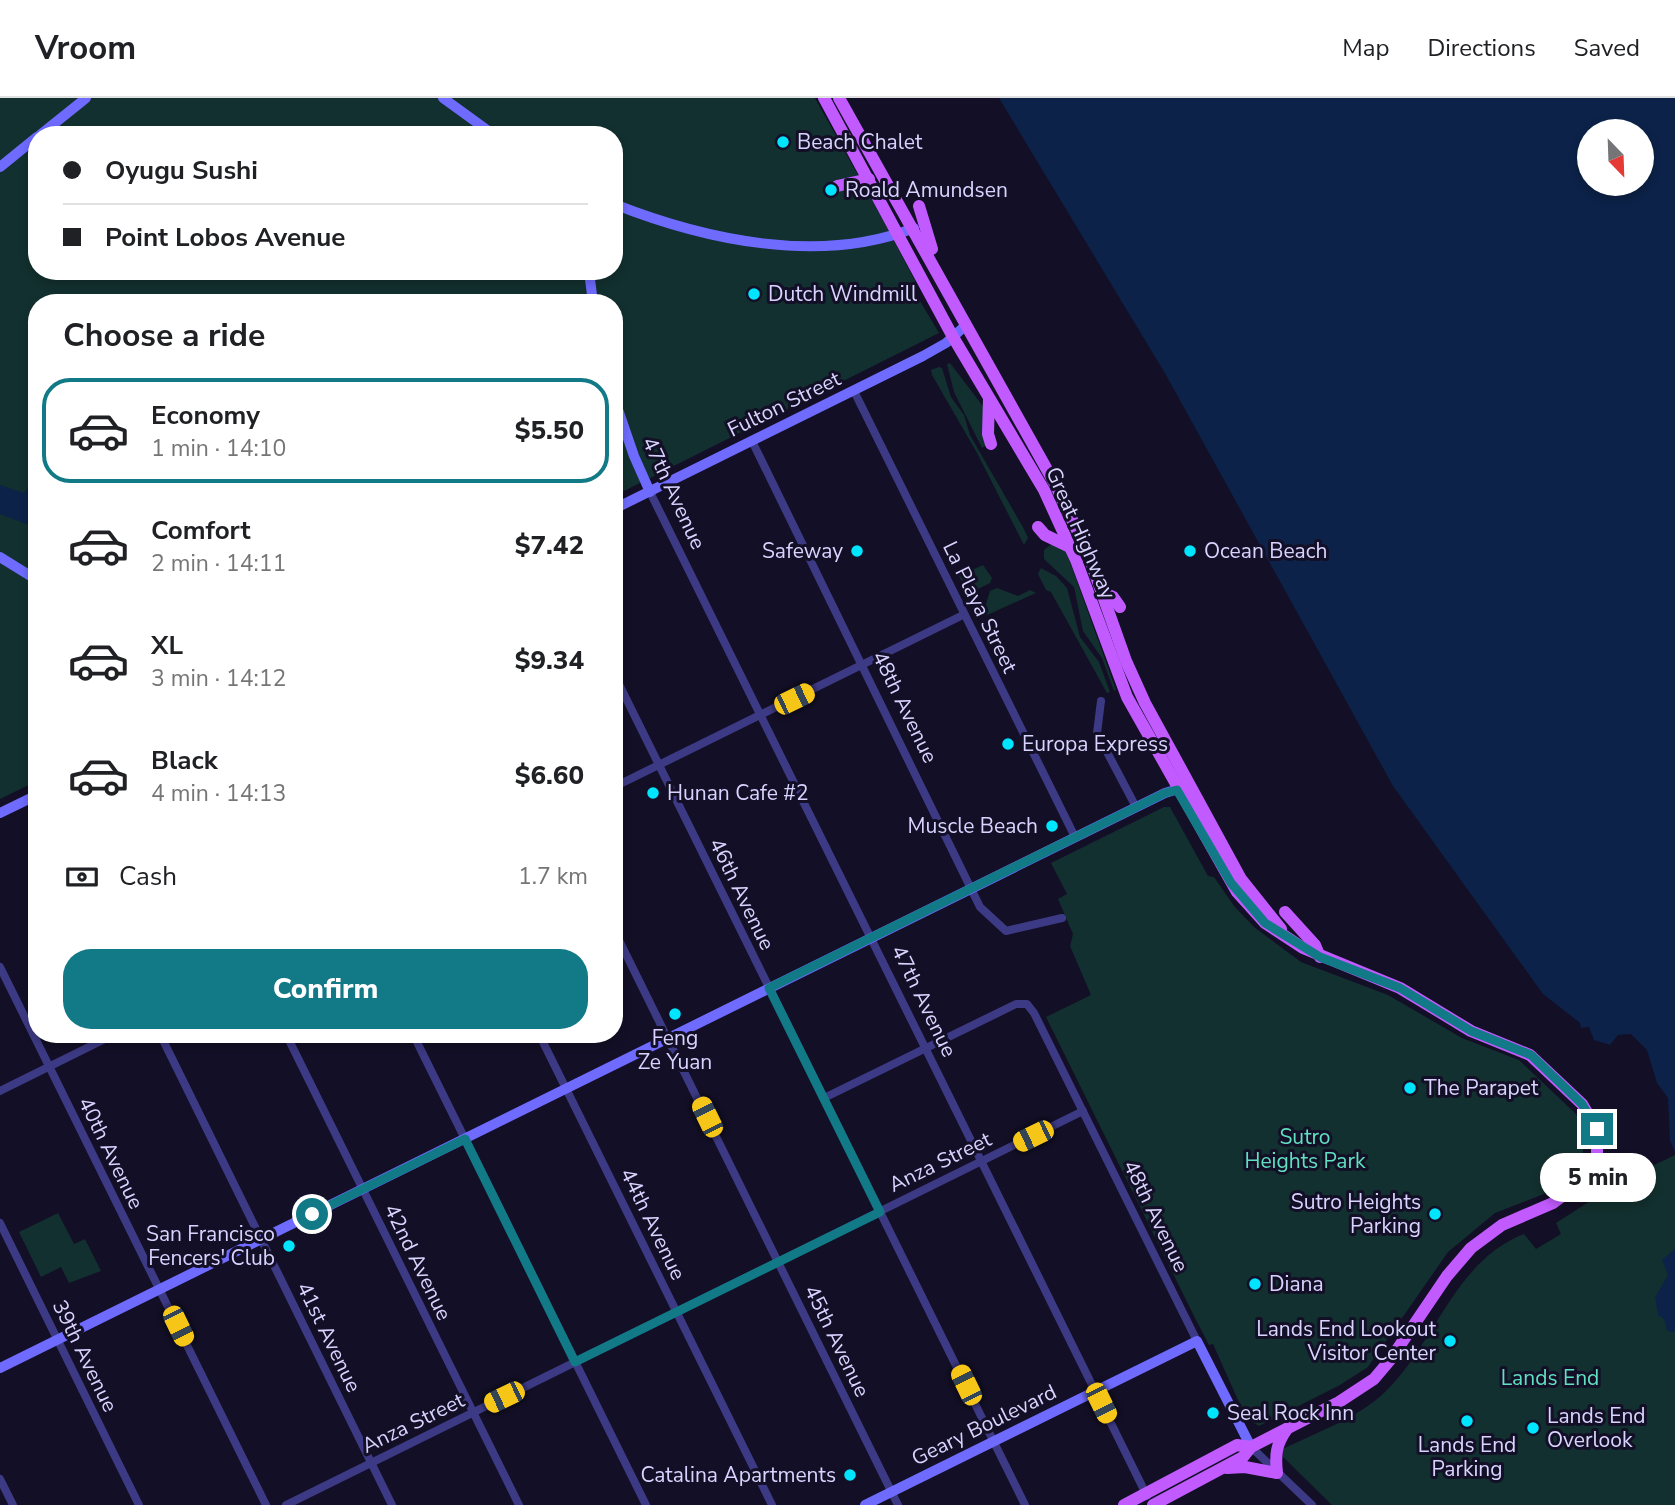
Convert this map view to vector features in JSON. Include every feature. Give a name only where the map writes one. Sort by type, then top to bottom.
[{"type":"main road","name":"Great Highway","points":[[824,98],[953,337],[1035,475],[1070,547],[1121,684],[1241,879],[1287,937],[1320,957],[1400,988],[1471,1031],[1531,1055],[1587,1110],[1597,1129],[1598,1150],[1593,1170],[1573,1190],[1544,1208],[1495,1229],[1471,1248],[1447,1276],[1374,1379],[1350,1396],[1251,1447]]},
{"type":"main road","name":"Great Highway","points":[[839,98],[1055,484],[1102,592],[1137,687],[1184,787]]},
{"type":"main road","points":[[837,186],[869,179],[871,153]]},
{"type":"main road","points":[[919,206],[941,279]]},
{"type":"main road","points":[[989,399],[988,434],[991,444]]},
{"type":"main road","points":[[1038,527],[1045,535],[1070,547]]},
{"type":"main road","points":[[1102,592],[1113,597],[1119,607]]},
{"type":"main road","points":[[1285,912],[1315,945],[1320,957]]},
{"type":"main road","points":[[1221,1469],[1245,1466],[1277,1473],[1275,1457],[1279,1441],[1287,1429]]},
{"type":"main road","points":[[1150,1501],[1237,1445],[1251,1447]]},
{"type":"main road","points":[[1124,1505],[1150,1501],[1221,1469],[1243,1457],[1251,1447]]},
{"type":"street","points":[[51,126],[86,98]]},
{"type":"street","points":[[443,98],[482,126]]},
{"type":"street","points":[[0,167],[28,144]]},
{"type":"street","points":[[623,207],[685,228],[789,244],[846,246],[914,228]]},
{"type":"street","name":"Fulton Street","points":[[623,505],[932,351],[965,326]]},
{"type":"street","name":"La Playa Street","points":[[854,391],[1075,838]]},
{"type":"street","name":"47th Avenue","points":[[623,424],[650,492],[1150,1501]]},
{"type":"street","name":"48th Avenue","points":[[752,441],[980,907],[1003,931],[1062,918]]},
{"type":"street","points":[[0,557],[28,574]]},
{"type":"street","points":[[623,783],[963,615]]},
{"type":"street","name":"46th Avenue","points":[[623,692],[1025,1505]]},
{"type":"street","points":[[1101,701],[1097,733],[1136,807]]},
{"type":"street","points":[[0,1368],[1136,807],[1184,787]]},
{"type":"street","points":[[0,813],[28,799]]},
{"type":"street","name":"45th Avenue","points":[[623,948],[898,1505]]},
{"type":"street","name":"40th Avenue","points":[[0,967],[28,1024]]},
{"type":"street","name":"48th Avenue","points":[[925,1048],[1016,1004],[1027,1004],[1034,1013],[1251,1447]]},
{"type":"street","name":"40th Avenue","points":[[38,1043],[266,1505]]},
{"type":"street","points":[[0,1091],[96,1043]]},
{"type":"street","name":"41st Avenue","points":[[164,1043],[393,1505]]},
{"type":"street","name":"42nd Avenue","points":[[290,1043],[519,1505]]},
{"type":"street","points":[[417,1043],[646,1505]]},
{"type":"street","name":"44th Avenue","points":[[543,1043],[772,1505]]},
{"type":"street","points":[[824,1098],[925,1048]]},
{"type":"street","name":"Anza Street","points":[[286,1505],[1083,1111]]},
{"type":"street","name":"39th Avenue","points":[[0,1223],[139,1505]]},
{"type":"street","name":"Geary Boulevard","points":[[864,1505],[1197,1342]]},
{"type":"street","points":[[1251,1447],[1312,1505]]},
{"type":"street","points":[[0,1479],[13,1505]]},
{"type":"green space","points":[[0,98],[815,98],[883,220],[915,281],[917,296],[939,333],[623,491],[623,294],[28,294],[28,785],[0,799]]},
{"type":"green space","points":[[950,363],[985,409],[988,444],[982,448],[954,392],[947,364]]},
{"type":"green space","points":[[942,368],[951,397],[964,415],[970,435],[1024,529],[1028,538],[1024,545],[977,453],[932,375],[931,370]]},
{"type":"green space","points":[[1053,543],[1066,551],[1116,690],[1114,691],[1102,658],[1083,631],[1074,587],[1044,559],[1044,550]]},
{"type":"green space","points":[[983,565],[992,578],[990,583],[968,594],[959,576]]},
{"type":"green space","points":[[1041,568],[1056,576],[1067,588],[1080,637],[1099,662],[1110,692],[1107,693],[1051,592],[1046,590],[1038,574]]},
{"type":"green space","points":[[997,588],[1018,596],[1030,590],[1036,593],[985,616],[983,614],[990,591]]},
{"type":"green space","name":"Sutro Heights Park","points":[[1164,807],[1170,807],[1208,876],[1214,877],[1234,906],[1254,927],[1301,962],[1388,995],[1462,1038],[1519,1060],[1576,1114],[1585,1135],[1582,1159],[1565,1181],[1544,1194],[1495,1213],[1448,1252],[1368,1367],[1340,1385],[1259,1426],[1246,1418],[1213,1344],[1209,1345],[1196,1320],[1046,1017],[1091,995],[1070,946],[1073,934],[1058,899],[1067,894],[1051,863]]},
{"type":"green space","name":"Lands End","points":[[1675,1155],[1675,1505],[1332,1505],[1283,1457],[1283,1449],[1350,1417],[1385,1392],[1403,1372],[1463,1283],[1480,1263],[1500,1247],[1524,1234],[1536,1249],[1561,1234],[1556,1223],[1621,1181]]},
{"type":"green space","points":[[58,1213],[74,1244],[85,1239],[101,1271],[69,1283],[61,1267],[41,1277],[19,1232]]},
{"type":"water","points":[[999,98],[1675,98],[1675,1152],[1670,1140],[1668,1098],[1657,1083],[1647,1050],[1631,1034],[1618,1035],[1610,1045],[1594,1040],[1589,1027],[1581,1028],[1580,1023],[1543,994],[1393,786],[1166,375]]},
{"type":"water","points":[[0,485],[24,493],[28,488],[28,525],[0,514]]},
{"type":"water","points":[[1675,1249],[1675,1332],[1667,1331],[1664,1319],[1658,1315],[1655,1297],[1668,1275],[1662,1260]]},
{"type":"place","name":"Beach Chalet","points":[[783,142]]},
{"type":"place","name":"Roald Amundsen","points":[[831,190]]},
{"type":"place","name":"Dutch Windmill","points":[[754,294]]},
{"type":"place","name":"Safeway","points":[[857,551]]},
{"type":"place","name":"Ocean Beach","points":[[1190,551]]},
{"type":"place","name":"Europa Express","points":[[1008,744]]},
{"type":"place","name":"Hunan Cafe #2","points":[[653,793]]},
{"type":"place","name":"Muscle Beach","points":[[1052,826]]},
{"type":"place","name":"Feng Ze Yuan","points":[[675,1014]]},
{"type":"place","name":"The Parapet","points":[[1410,1088]]},
{"type":"place","name":"Sutro Heights Parking","points":[[1435,1214]]},
{"type":"place","name":"San Francisco Fencers' Club","points":[[289,1246]]},
{"type":"place","name":"Diana","points":[[1255,1284]]},
{"type":"place","name":"Lands End Lookout Visitor Center","points":[[1450,1341]]},
{"type":"place","name":"Seal Rock Inn","points":[[1213,1413]]},
{"type":"place","name":"Lands End Parking","points":[[1467,1421]]},
{"type":"place","name":"Lands End Overlook","points":[[1533,1428]]},
{"type":"place","name":"Catalina Apartments","points":[[850,1475]]},
{"type":"route","points":[[312,1214],[465,1139],[575,1362],[880,1212],[769,988],[1165,793],[1177,790],[1231,883],[1265,923],[1320,957],[1400,988],[1471,1031],[1531,1055],[1582,1104],[1597,1129]]}]
